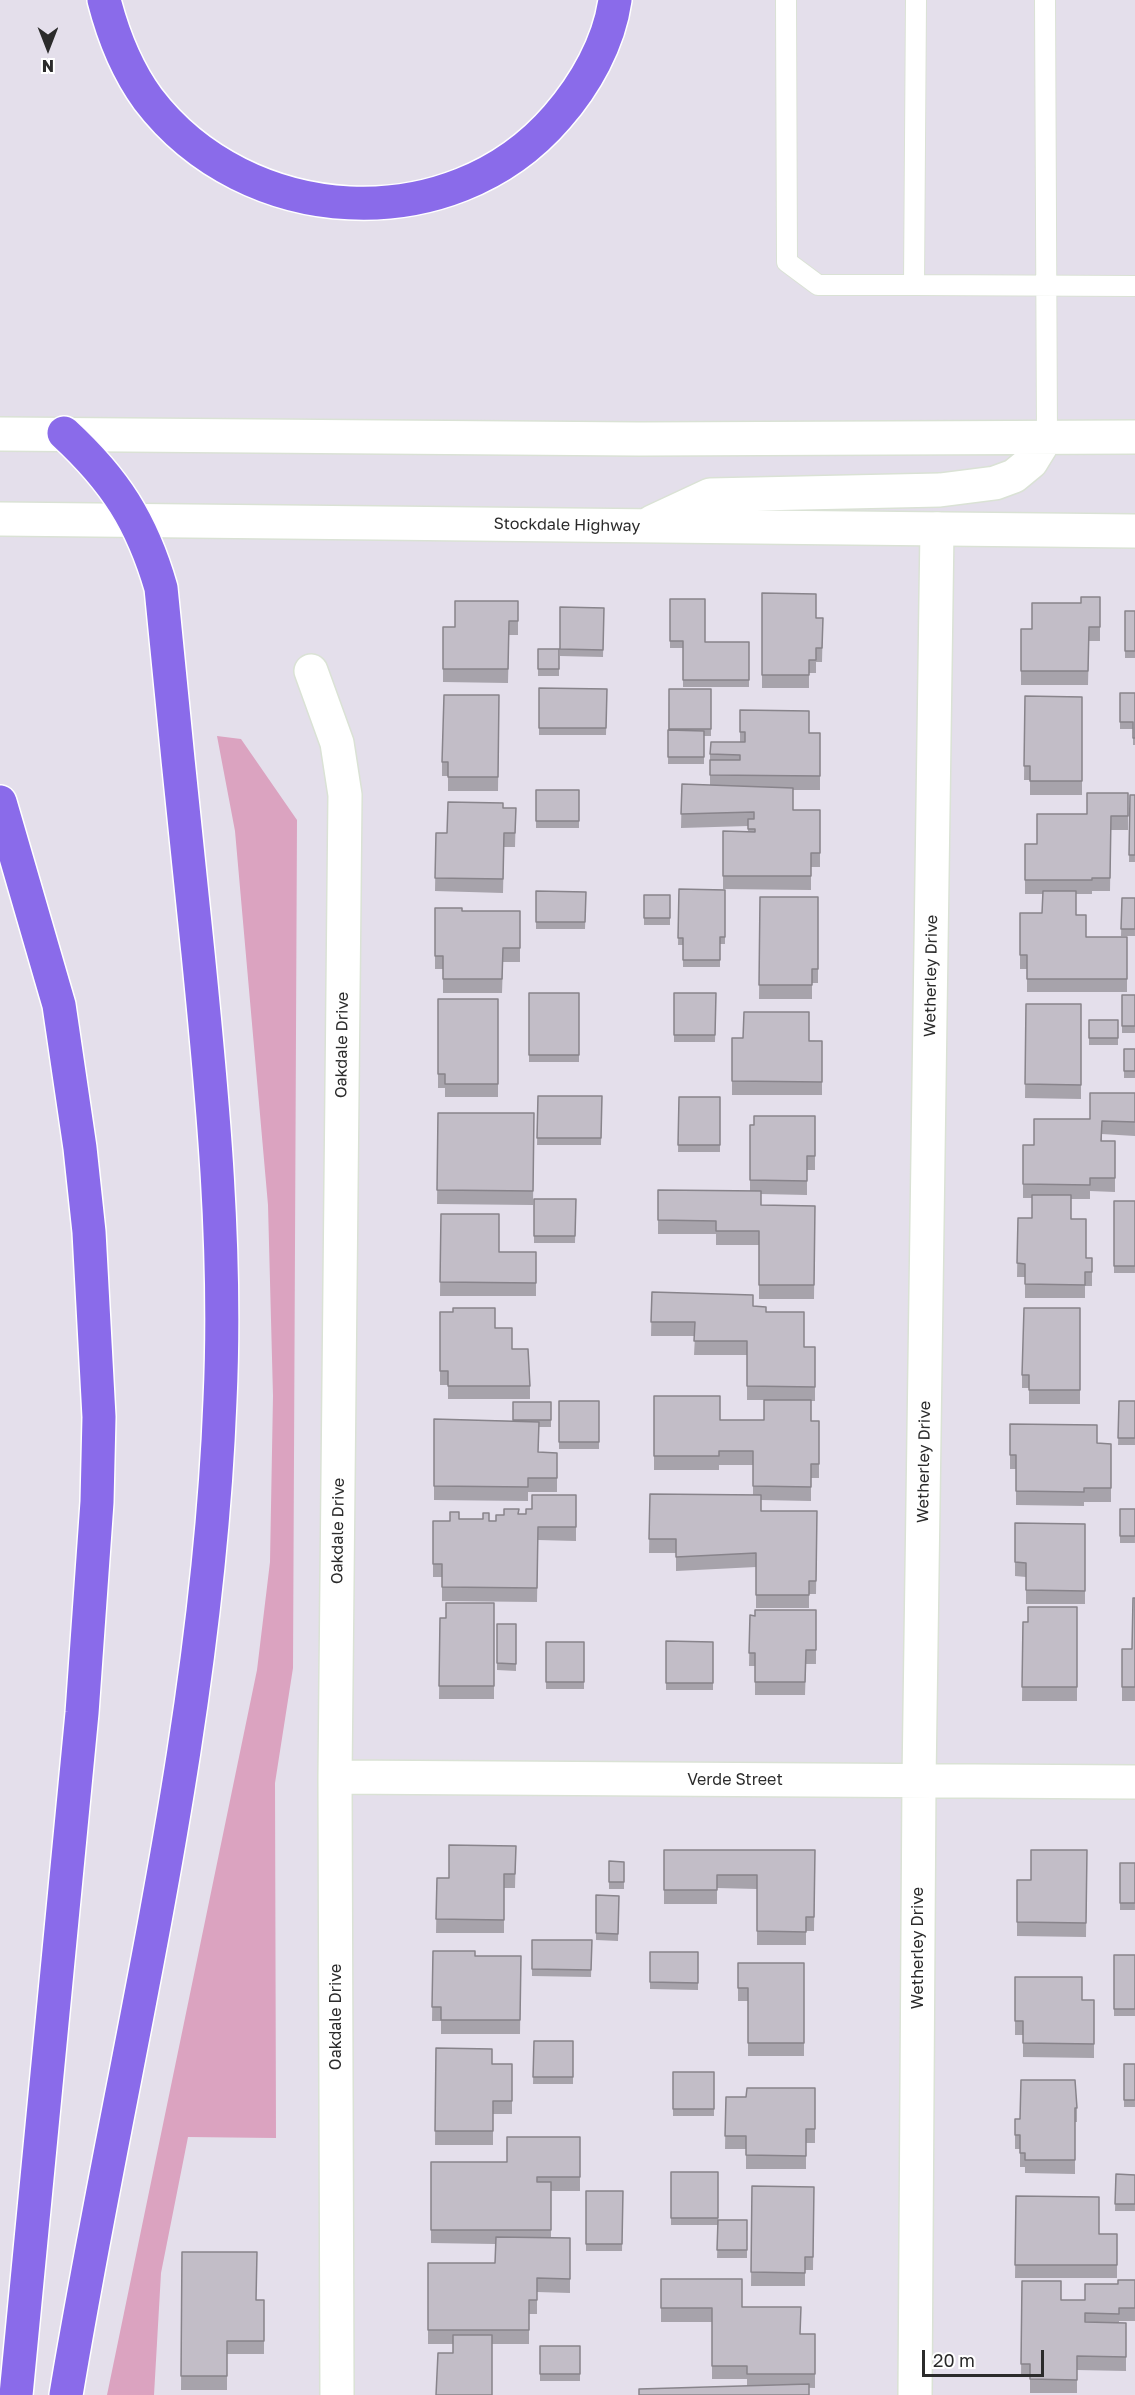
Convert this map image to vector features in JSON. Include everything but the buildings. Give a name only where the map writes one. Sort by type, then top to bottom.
[{"type":"highway","points":[[104,0],[111,28],[127,65],[148,98],[174,128],[204,153],[238,174],[274,190],[312,200],[352,204],[388,203],[424,197],[459,186],[492,170],[521,152],[547,129],[588,74],[603,42],[615,0]]},
{"type":"highway","points":[[64,433],[92,459],[116,488],[136,520],[151,553],[161,588],[216,1138],[222,1312],[221,1399],[206,1597],[180,1786],[90,2252],[66,2395]]},
{"type":"highway","points":[[0,802],[58,1005],[80,1148],[91,1255],[99,1417],[97,1502],[82,1713],[16,2395]]},
{"type":"street","points":[[0,434],[639,439],[1135,437]]},
{"type":"street","points":[[642,526],[710,495],[940,490],[995,483],[1014,476],[1031,462],[1047,436]]},
{"type":"street","name":"Stockdale Highway","points":[[0,519],[1135,531]]},
{"type":"street","name":"Wetherley Drive","points":[[915,2395],[919,1781],[938,529]]},
{"type":"street","name":"Oakdale Drive","points":[[311,671],[337,743],[345,795],[335,1777],[337,2395]]},
{"type":"street","name":"Verde Street","points":[[335,1777],[1135,1782]]},
{"type":"lane","points":[[786,0],[787,262],[818,285],[1135,286]]},
{"type":"lane","points":[[914,285],[916,0]]},
{"type":"lane","points":[[1045,0],[1047,436]]},
{"type":"shaded area","points":[[217,736],[241,739],[297,820],[293,1668],[275,1783],[276,2138],[188,2137],[161,2273],[154,2395],[107,2395],[257,1670],[270,1562],[273,1396],[268,1205],[235,831]]}]
